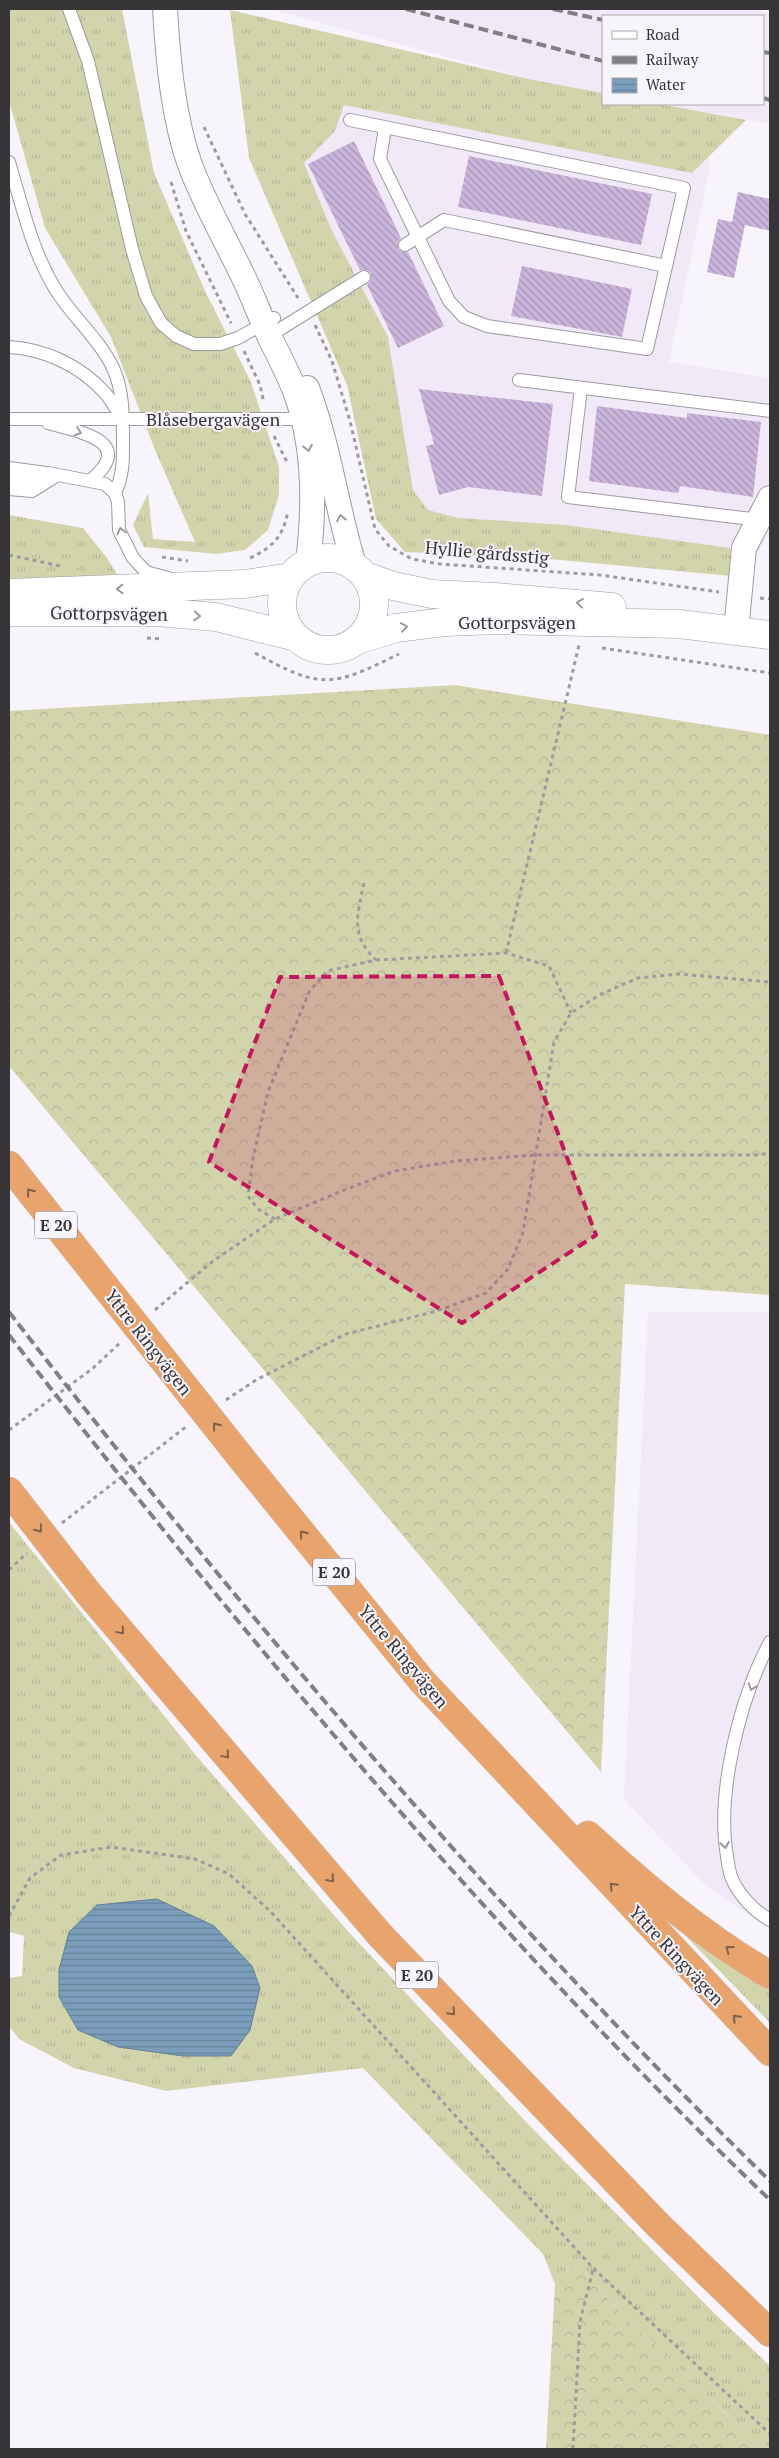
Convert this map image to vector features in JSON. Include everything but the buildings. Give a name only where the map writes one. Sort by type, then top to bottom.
[{"type":"highway","name":"Yttre Ringvägen","points":[[9,1165],[246,1464],[422,1681],[770,2052]]},
{"type":"highway","name":"E 20","points":[[9,1491],[89,1594],[380,1935],[658,2224],[770,2333]]},
{"type":"highway","points":[[422,1681],[612,1858],[676,1910],[745,1961],[770,1975]]},
{"type":"street","name":"Blåsebergavägen","points":[[165,16],[171,84],[190,162],[208,209],[272,326],[310,419],[359,570]]},
{"type":"street","name":"Blåsebergavägen","points":[[299,570],[312,527],[310,419]]},
{"type":"street","points":[[736,631],[744,548],[770,498]]},
{"type":"street","name":"Gottorpsvägen","points":[[9,593],[196,574],[244,584],[299,570],[323,558],[339,559],[393,586],[432,594],[576,602],[636,610],[679,624]]},
{"type":"street","points":[[296,637],[286,624],[282,609],[284,591],[299,570]]},
{"type":"street","points":[[358,640],[368,628],[374,610],[374,594],[359,570]]},
{"type":"street","name":"Gottorpsvägen","points":[[9,612],[156,612],[216,617],[296,637],[309,646],[328,650],[343,648],[358,640],[396,628],[445,622],[498,620],[679,624],[770,635]]},
{"type":"lane","points":[[69,9],[88,60],[132,248],[146,296],[161,323],[176,336],[194,344],[220,344],[308,313],[364,277]]},
{"type":"lane","points":[[350,120],[684,188],[647,349],[488,326],[464,317],[449,301],[380,159],[385,128]]},
{"type":"lane","points":[[9,162],[31,239],[54,287],[104,352],[114,371],[121,396],[123,419],[123,477],[115,493]]},
{"type":"lane","points":[[405,245],[419,238],[444,220],[666,266]]},
{"type":"lane","points":[[9,347],[36,350],[66,364],[105,393],[123,419]]},
{"type":"lane","points":[[520,380],[770,411]]},
{"type":"lane","points":[[581,388],[568,497],[760,520]]},
{"type":"lane","name":"Blåsebergavägen","points":[[9,419],[310,419]]},
{"type":"lane","points":[[31,419],[92,436],[103,444],[108,453],[108,463],[91,480]]},
{"type":"lane","points":[[9,468],[91,480],[105,484],[115,493],[118,502],[119,530],[132,558],[146,572],[196,574]]},
{"type":"lane","points":[[9,480],[28,481],[52,475]]},
{"type":"lane","points":[[9,489],[32,491],[52,475]]},
{"type":"lane","points":[[770,1642],[751,1686],[733,1749],[724,1797],[723,1835],[731,1877],[742,1896],[770,1920]]},
{"type":"path","name":"Hyllie gårdsstig","points":[[200,118],[214,152],[245,214],[308,313],[332,361],[350,421],[375,529],[389,546],[412,559],[440,564],[600,575],[770,599]]},
{"type":"path","points":[[186,231],[260,384],[268,420],[290,469]]},
{"type":"path","points":[[248,559],[270,548],[286,522],[289,506]]},
{"type":"path","points":[[9,555],[62,566]]},
{"type":"path","points":[[132,558],[156,557],[196,574]]},
{"type":"path","points":[[569,645],[588,646]]},
{"type":"path","points":[[506,953],[579,645]]},
{"type":"path","points":[[598,648],[770,673]]},
{"type":"path","points":[[252,651],[299,675],[329,681],[358,674],[401,653]]},
{"type":"path","points":[[364,883],[356,922],[363,947],[376,960]]},
{"type":"path","points":[[275,1219],[258,1209],[248,1196],[253,1158],[268,1092],[309,992],[328,971],[376,960],[506,953],[548,966],[571,1013]]},
{"type":"path","points":[[224,1401],[256,1380],[346,1334],[436,1311],[486,1293],[508,1269],[523,1232],[554,1042],[571,1013],[601,994],[638,978],[680,974],[770,982]]},
{"type":"path","points":[[148,1317],[213,1261],[275,1219],[395,1171],[455,1161],[535,1155],[758,1155],[770,1153]]},
{"type":"path","points":[[9,1430],[92,1369],[127,1336]]},
{"type":"path","points":[[58,1526],[146,1456],[192,1423]]},
{"type":"path","points":[[9,1570],[28,1552]]},
{"type":"path","points":[[9,1916],[30,1878],[61,1855],[111,1846],[195,1859],[229,1874],[270,1911],[593,2268],[770,2434]]},
{"type":"path","points":[[573,2449],[580,2322],[593,2268]]},
{"type":"highlighted area","points":[[499,976],[596,1235],[462,1323],[209,1162],[280,977]]},
{"type":"shaded area","points":[[270,9],[749,9],[770,13],[770,124],[666,105],[764,105],[764,15],[602,15],[602,93],[533,80]]},
{"type":"shaded area","points":[[289,52],[710,144],[709,172],[669,362],[770,378],[770,532],[754,559],[466,533],[423,519],[307,230]]},
{"type":"shaded area","points":[[648,1312],[770,1312],[770,1930],[705,1885],[624,1799]]},
{"type":"green space","points":[[9,9],[122,9],[154,173],[205,291],[251,382],[279,467],[279,495],[268,530],[245,550],[216,554],[144,547],[133,525],[148,493],[153,539],[195,542],[155,450],[111,337],[45,228],[9,101]]},
{"type":"green space","points":[[230,10],[533,80],[602,93],[602,105],[665,105],[746,120],[692,173],[344,105],[335,131],[304,163],[332,231],[388,337],[413,490],[428,510],[458,518],[566,525],[730,548],[731,576],[539,558],[405,552],[376,519],[347,385],[249,158]]},
{"type":"green space","points":[[9,515],[83,528],[107,558],[120,579],[9,583]]},
{"type":"green space","points":[[455,685],[770,735],[770,1295],[625,1284],[601,1772],[9,1066],[9,711]]},
{"type":"green space","points":[[9,1522],[194,1753],[346,1929],[528,2124],[713,2312],[770,2366],[770,2449],[763,2449],[615,2307],[584,2271],[571,2267],[555,2284],[543,2254],[363,2068],[166,2091],[74,2068],[19,2039],[9,2026],[9,1978],[22,1976],[24,1936],[9,1932]]},
{"type":"green space","points":[[672,1922],[770,1987],[770,2023]]},
{"type":"green space","points":[[571,2267],[584,2271],[615,2307],[763,2449],[546,2449],[555,2284]]},
{"type":"water","points":[[157,1899],[214,1926],[252,1966],[260,1988],[250,2030],[231,2056],[183,2056],[118,2047],[78,2030],[59,1997],[59,1970],[69,1932],[97,1905]]},
{"type":"railway","points":[[406,9],[602,61]]},
{"type":"railway","points":[[553,9],[602,20]]},
{"type":"railway","points":[[764,52],[770,53]]},
{"type":"railway","points":[[764,98],[770,100]]},
{"type":"railway","points":[[9,1312],[189,1538],[374,1759],[470,1868],[568,1974],[668,2079],[770,2181]]},
{"type":"railway","points":[[9,1335],[188,1561],[280,1672],[469,1889],[667,2099],[770,2200]]}]
